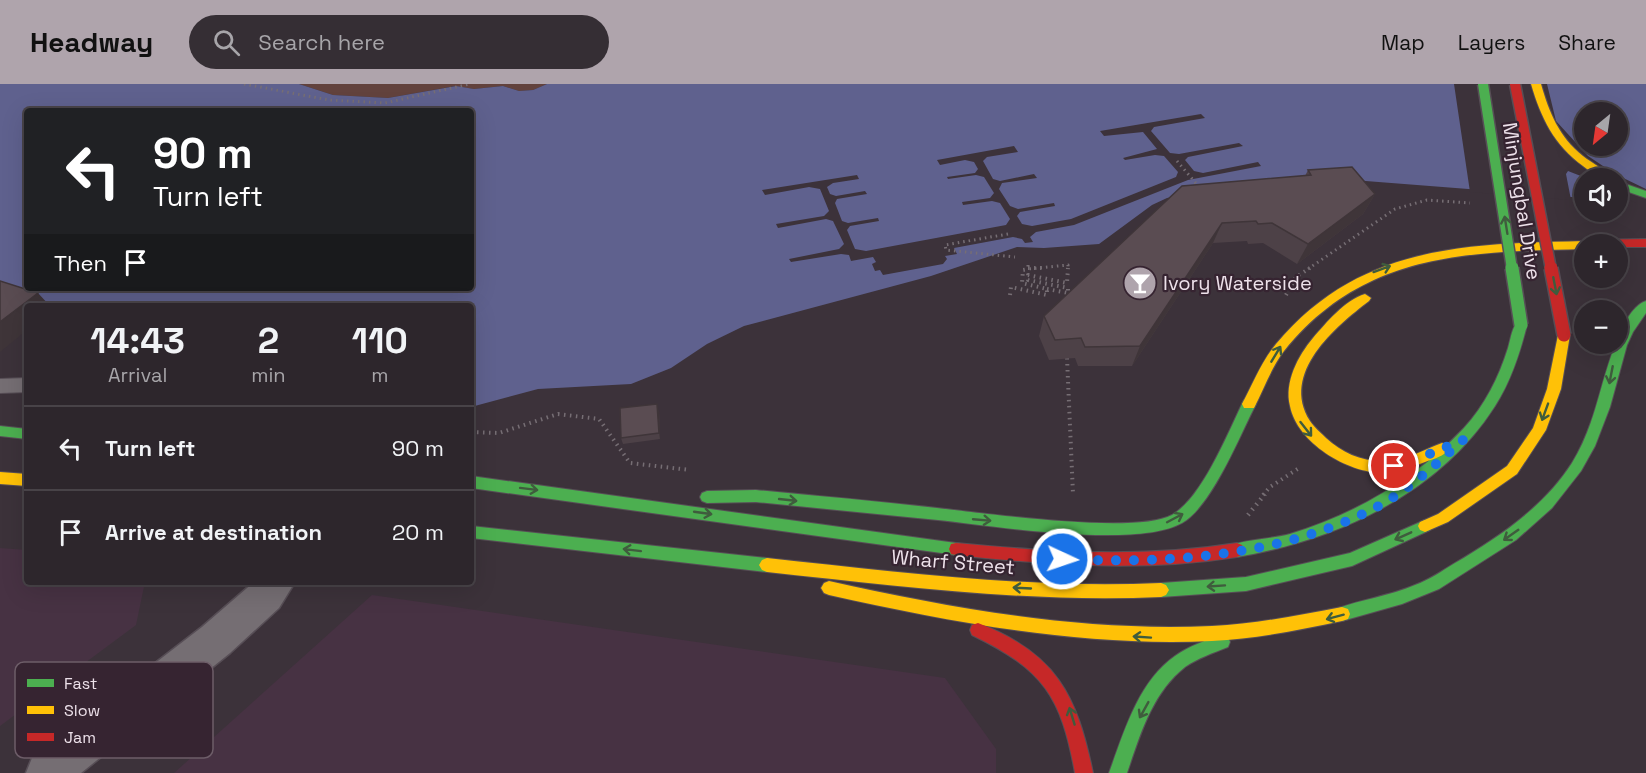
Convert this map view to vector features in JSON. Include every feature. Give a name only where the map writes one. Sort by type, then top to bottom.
[{"type":"main road","name":"Minjungbal Drive","points":[[1483,84],[1521,325]]},
{"type":"main road","name":"Minjungbal Drive","points":[[1515,84],[1564,335]]},
{"type":"main road","points":[[1536,84],[1546,120],[1557,139],[1578,160],[1591,168]]},
{"type":"main road","points":[[1628,188],[1646,195]]},
{"type":"main road","points":[[1628,243],[1646,243]]},
{"type":"main road","points":[[604,498],[756,496],[1075,528],[1145,527],[1174,521],[1191,508],[1202,493],[1278,350],[1300,322],[1330,296],[1358,278],[1431,255],[1471,248],[1574,245]]},
{"type":"main road","points":[[1420,273],[1476,262],[1574,259]]},
{"type":"main road","points":[[1380,289],[1346,309],[1315,343],[1298,370],[1291,393],[1296,414],[1308,434],[1327,448],[1346,459],[1369,466],[1394,466],[1463,440]]},
{"type":"main road","points":[[1118,773],[1139,720],[1156,688],[1175,664],[1201,648],[1256,632],[1332,618],[1421,590],[1480,557],[1526,525],[1564,487],[1592,442],[1623,337],[1639,311],[1646,305]]},
{"type":"main road","name":"Wharf Street","points":[[474,482],[604,498],[945,548],[1024,557],[1099,561],[1163,560],[1220,554],[1278,543],[1329,527],[1374,509],[1418,480],[1463,440],[1491,406],[1503,382],[1521,325]]},
{"type":"main road","name":"Wharf Street","points":[[474,531],[711,559],[991,587],[1121,593],[1246,584],[1352,559],[1443,518],[1512,470],[1539,430],[1554,389],[1564,335]]},
{"type":"main road","points":[[0,431],[24,434]]},
{"type":"main road","points":[[0,478],[24,480]]},
{"type":"main road","points":[[711,559],[926,611],[1040,630],[1152,638],[1256,632]]},
{"type":"main road","points":[[926,611],[1004,640],[1029,657],[1052,680],[1070,707],[1080,743],[1084,773]]},
{"type":"street","points":[[188,662],[266,596],[274,585]]},
{"type":"street","points":[[47,773],[66,758]]},
{"type":"lane","points":[[0,386],[24,385]]},
{"type":"path","points":[[244,84],[329,100],[385,103],[470,84]]},
{"type":"path","points":[[1177,161],[1204,193]]},
{"type":"path","points":[[1008,234],[945,245],[946,250],[1015,257]]},
{"type":"path","points":[[1068,265],[1067,283],[1028,275],[1028,280],[1068,288],[1068,293],[1047,289],[1022,284],[1023,270],[1028,267],[1068,265]]},
{"type":"path","points":[[1010,295],[1011,287],[1047,295],[1047,289]]},
{"type":"path","points":[[1067,358],[1073,501]]},
{"type":"path","points":[[474,432],[499,433],[558,414],[599,419],[630,463],[699,471]]},
{"type":"path","points":[[1241,524],[1270,487],[1327,448]]},
{"type":"shaded area","points":[[299,84],[547,84],[533,90],[519,91],[503,86],[474,89],[455,86],[388,98],[333,95]]},
{"type":"shaded area","points":[[0,548],[24,550],[24,585],[144,585],[136,625],[86,662],[15,662],[15,715],[0,726]]},
{"type":"shaded area","points":[[372,595],[945,678],[996,749],[996,773],[174,773],[191,758],[213,758],[213,738]]},
{"type":"water","points":[[0,84],[299,84],[333,95],[388,98],[456,86],[474,89],[503,86],[519,91],[533,90],[547,84],[1646,84],[1646,200],[1628,200],[1628,168],[1574,168],[1574,197],[1340,179],[1247,184],[1167,198],[1152,205],[1099,244],[1044,248],[1017,247],[931,276],[744,326],[707,344],[671,368],[631,384],[538,389],[474,406],[474,303],[33,303],[0,293]]},
{"type":"pier","points":[[1454,84],[1547,84],[1556,121],[1574,141],[1574,156],[1588,156],[1606,168],[1574,168],[1574,173],[1568,171],[1566,174],[1571,200],[1470,192]]},
{"type":"pier","points":[[1201,114],[1205,118],[1154,127],[1151,131],[1170,153],[1179,154],[1239,143],[1243,146],[1188,157],[1185,160],[1194,171],[1203,173],[1258,162],[1261,166],[1188,180],[1074,225],[1036,232],[1030,237],[1033,242],[1025,243],[1022,239],[1013,237],[954,248],[957,254],[945,256],[947,259],[943,264],[883,275],[880,270],[875,271],[872,264],[876,262],[873,257],[851,261],[849,255],[841,254],[791,262],[789,259],[839,249],[844,244],[833,221],[826,219],[778,228],[776,224],[824,216],[829,211],[820,189],[809,187],[765,195],[762,190],[857,175],[859,179],[833,183],[827,187],[830,194],[836,196],[865,191],[867,194],[837,199],[835,203],[842,221],[848,223],[878,218],[879,221],[850,226],[847,230],[855,249],[866,251],[1006,225],[1010,219],[1000,203],[992,201],[963,205],[962,202],[990,198],[994,193],[984,177],[976,175],[948,179],[947,177],[975,173],[978,169],[974,162],[965,160],[940,165],[937,160],[1014,146],[1018,152],[987,157],[983,161],[993,179],[1000,181],[1034,174],[1037,178],[1002,183],[999,189],[1010,206],[1018,209],[1054,203],[1055,206],[1020,212],[1017,216],[1022,224],[1032,226],[1071,219],[1176,177],[1178,172],[1164,156],[1155,155],[1125,160],[1123,158],[1157,149],[1143,132],[1104,136],[1100,131]]},
{"type":"pier","points":[[1628,180],[1646,189],[1646,203],[1636,203],[1628,199]]},
{"type":"building","name":"Ivory Waterside","points":[[1352,167],[1375,194],[1308,244],[1272,223],[1258,224],[1256,221],[1222,223],[1140,346],[1085,347],[1081,338],[1055,340],[1044,316],[1182,186],[1311,175],[1308,170]]},
{"type":"building","points":[[0,281],[24,289],[24,291],[38,293],[24,303],[0,322]]},
{"type":"building","points":[[657,404],[659,433],[621,438],[620,408]]},
{"type":"traffic: fast","points":[[1483,84],[1521,325]]},
{"type":"traffic: fast","points":[[1628,188],[1646,195]]},
{"type":"traffic: fast","points":[[1342,614],[1402,597],[1433,584],[1511,535],[1547,504],[1562,487],[1588,446],[1603,407],[1621,345],[1635,318],[1646,305]]},
{"type":"traffic: fast","points":[[1237,550],[1291,540],[1348,519],[1404,488],[1430,469],[1474,426],[1491,402],[1509,365],[1521,325]]},
{"type":"traffic: fast","points":[[707,497],[756,496],[1062,527],[1132,528],[1159,525],[1177,519],[1199,497],[1218,466],[1249,404]]},
{"type":"traffic: fast","points":[[0,431],[24,434]]},
{"type":"traffic: fast","points":[[474,482],[956,549]]},
{"type":"traffic: fast","points":[[1161,590],[1246,584],[1352,559],[1425,526]]},
{"type":"traffic: fast","points":[[474,532],[767,565]]},
{"type":"traffic: fast","points":[[1118,773],[1142,710],[1152,692],[1180,662],[1199,650],[1222,642]]},
{"type":"traffic: slow","points":[[1536,84],[1547,116],[1560,139],[1579,159],[1592,168]]},
{"type":"traffic: slow","points":[[1249,404],[1275,355],[1311,314],[1345,289],[1380,271],[1417,259],[1457,252],[1574,245]]},
{"type":"traffic: slow","points":[[1365,298],[1328,329],[1312,347],[1301,367],[1295,387],[1296,407],[1306,427],[1333,451],[1358,463],[1376,467],[1400,465],[1442,449]]},
{"type":"traffic: slow","points":[[1425,526],[1443,518],[1512,470],[1539,430],[1554,389],[1564,335]]},
{"type":"traffic: slow","points":[[0,478],[24,480]]},
{"type":"traffic: slow","points":[[767,565],[964,586],[1063,592],[1161,590]]},
{"type":"traffic: slow","points":[[829,588],[956,615],[1085,632],[1149,635],[1213,634],[1278,627],[1342,614]]},
{"type":"traffic: jam","points":[[1515,84],[1564,335]]},
{"type":"traffic: jam","points":[[1628,243],[1646,243]]},
{"type":"traffic: jam","points":[[956,549],[1097,560],[1167,559],[1237,550]]},
{"type":"traffic: jam","points":[[978,630],[1024,655],[1054,684],[1072,722],[1084,773]]},
{"type":"place","name":"Ivory Waterside","points":[[1140,283]]},
{"type":"route","points":[[1062,559],[1163,560],[1220,554],[1295,538],[1374,509],[1418,480],[1463,440],[1394,466]]}]
